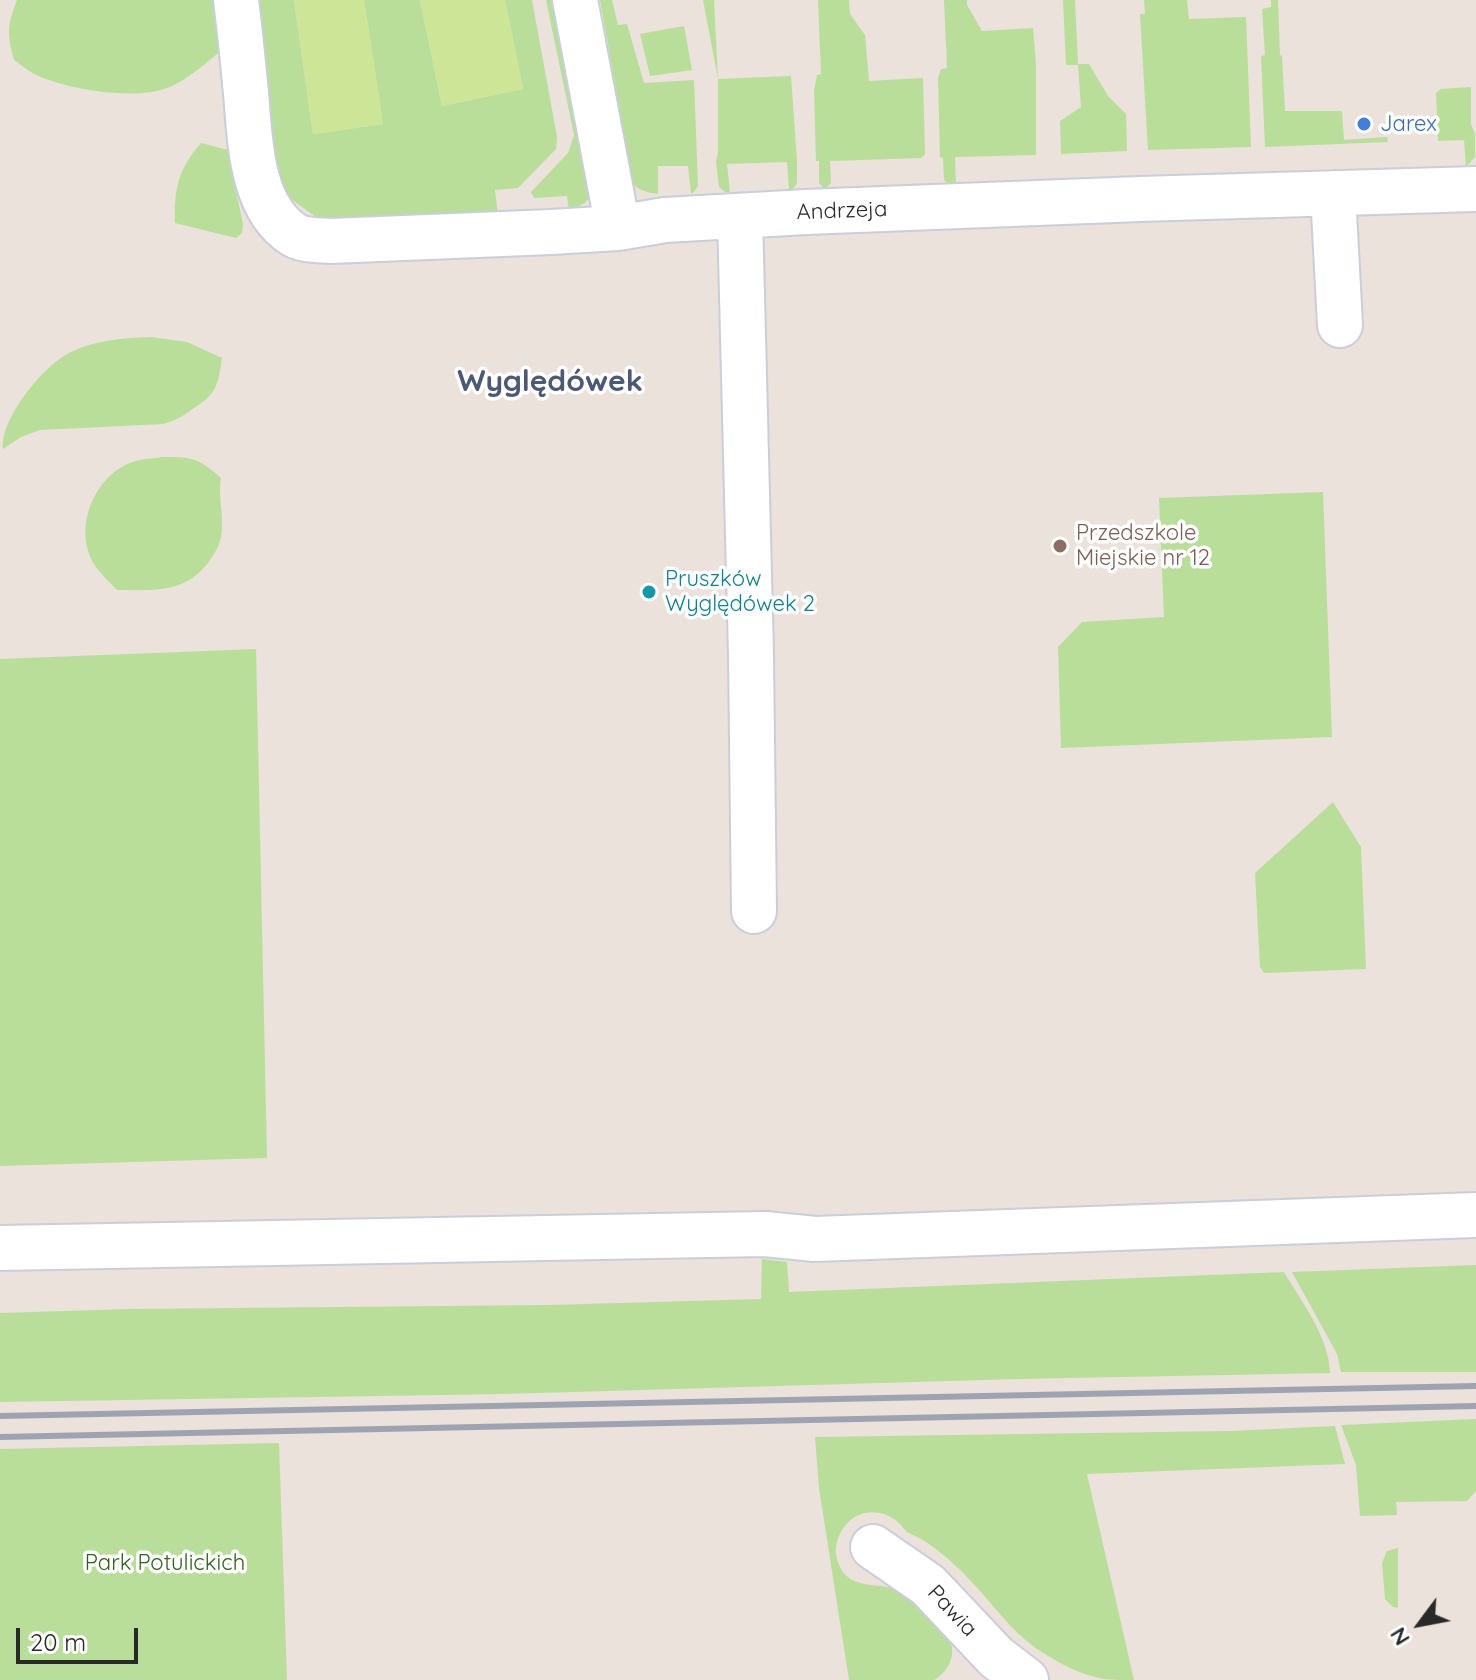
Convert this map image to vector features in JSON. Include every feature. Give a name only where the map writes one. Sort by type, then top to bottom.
[{"type":"street","name":"Andrzeja","points":[[236,0],[253,164],[276,217],[296,236],[312,240],[551,232],[740,216],[1476,189]]},
{"type":"street","points":[[575,0],[618,228]]},
{"type":"street","points":[[1333,193],[1340,325]]},
{"type":"street","points":[[740,216],[754,911]]},
{"type":"street","points":[[0,1248],[765,1234],[815,1239],[1476,1215]]},
{"type":"street","name":"Pawia","points":[[873,1547],[928,1585],[996,1657],[1026,1680]]},
{"type":"green space","points":[[17,0],[216,0],[221,51],[180,82],[150,92],[117,93],[63,84],[34,74],[14,60],[9,30]]},
{"type":"green space","points":[[254,0],[294,0],[313,134],[383,124],[364,0],[420,0],[442,106],[523,89],[505,0],[532,0],[557,137],[556,149],[518,188],[495,190],[498,216],[330,222],[316,217],[284,194],[273,168]]},
{"type":"green space","points":[[294,0],[364,0],[383,124],[313,134]]},
{"type":"green space","points":[[420,0],[505,0],[523,89],[442,106]]},
{"type":"green space","points":[[546,0],[564,0],[594,192],[585,203],[569,211],[567,196],[534,198],[531,192],[568,153],[574,135]]},
{"type":"green space","points":[[600,0],[612,0],[618,25],[627,24],[644,83],[694,80],[698,186],[693,193],[688,166],[658,166],[658,194],[632,184],[618,159],[628,156]]},
{"type":"green space","points":[[703,0],[714,0],[718,79]]},
{"type":"green space","points":[[818,0],[849,0],[850,14],[865,35],[869,81],[923,78],[925,154],[921,158],[830,161],[831,183],[825,189],[819,183],[819,161],[816,161],[814,91],[817,75],[821,74]]},
{"type":"green space","points":[[944,0],[967,0],[982,31],[1033,28],[1036,65],[1036,155],[955,157],[956,185],[949,185],[944,180],[943,158],[940,157],[938,78],[941,69],[947,68]]},
{"type":"green space","points":[[1063,0],[1075,0],[1078,64],[1089,64],[1108,96],[1126,114],[1127,151],[1061,154],[1060,121],[1081,107],[1078,65],[1066,65]]},
{"type":"green space","points":[[1144,0],[1187,0],[1189,19],[1246,17],[1251,147],[1148,150],[1140,14],[1145,14]]},
{"type":"green space","points":[[1271,0],[1278,0],[1285,111],[1342,111],[1344,140],[1387,137],[1388,142],[1265,147],[1262,9],[1271,7]]},
{"type":"green space","points":[[684,26],[692,70],[650,76],[640,34]]},
{"type":"green space","points":[[791,76],[797,161],[797,183],[792,190],[789,190],[787,162],[727,164],[730,192],[719,187],[716,161],[718,79]]},
{"type":"green space","points":[[1471,87],[1475,157],[1466,167],[1464,140],[1438,141],[1436,93],[1441,89]]},
{"type":"green space","points":[[201,143],[232,151],[243,224],[242,233],[236,238],[175,223],[179,180]]},
{"type":"green space","points":[[151,337],[187,342],[222,358],[217,383],[206,399],[181,417],[163,424],[40,430],[21,437],[3,449],[4,436],[16,408],[37,380],[60,358],[100,342]]},
{"type":"green space","points":[[161,457],[194,460],[221,478],[222,528],[219,543],[203,569],[182,584],[158,589],[117,590],[96,567],[89,553],[86,523],[90,508],[96,493],[117,470],[134,462]]},
{"type":"green space","points":[[1323,492],[1332,737],[1061,748],[1058,647],[1082,622],[1164,617],[1159,498]]},
{"type":"green space","points":[[256,649],[267,1158],[0,1166],[0,659]]},
{"type":"green space","points":[[1333,802],[1361,847],[1366,969],[1264,973],[1260,967],[1255,873]]},
{"type":"green space","points":[[762,1259],[787,1262],[789,1292],[1284,1272],[1320,1333],[1330,1373],[504,1394],[0,1402],[0,1313],[761,1299]]},
{"type":"green space","points":[[1476,1265],[1476,1372],[1341,1372],[1337,1354],[1292,1272]]},
{"type":"green space","points":[[1476,1419],[1476,1491],[1467,1501],[1396,1502],[1397,1515],[1360,1516],[1356,1465],[1341,1425]]},
{"type":"green space","points":[[1335,1426],[1345,1464],[1087,1474],[1134,1680],[1095,1677],[1053,1659],[1018,1633],[965,1574],[936,1549],[907,1532],[887,1515],[873,1512],[859,1515],[847,1524],[837,1540],[836,1555],[842,1571],[858,1582],[888,1587],[908,1595],[946,1634],[952,1653],[948,1666],[934,1680],[849,1680],[819,1488],[815,1437],[1231,1431]]},
{"type":"green space","name":"Park Potulickich","points":[[279,1443],[287,1680],[0,1680],[0,1449]]},
{"type":"green space","points":[[1398,1548],[1398,1608],[1385,1599],[1382,1563],[1387,1551]]},
{"type":"railway","points":[[0,1416],[1476,1386]]},
{"type":"railway","points":[[0,1437],[1476,1406]]},
{"type":"place","name":"Jarex","points":[[1364,124]]},
{"type":"place","name":"Przedszkole Miejskie nr 12","points":[[1060,546]]},
{"type":"place","name":"Pruszków Wyględówek 2","points":[[649,592]]},
{"type":"district","name":"Wyględówek","points":[[550,382]]}]
